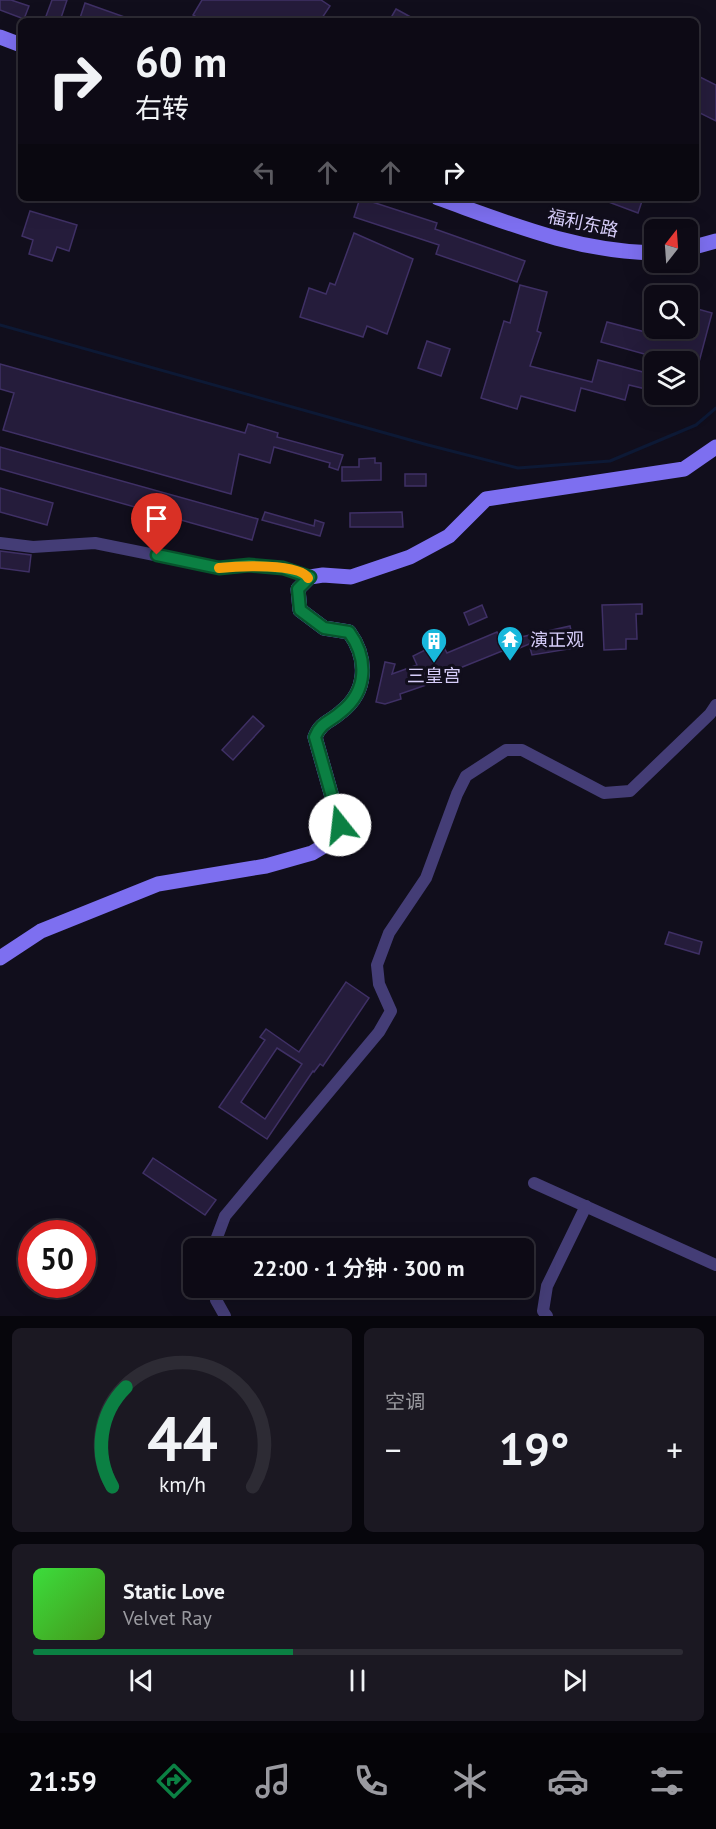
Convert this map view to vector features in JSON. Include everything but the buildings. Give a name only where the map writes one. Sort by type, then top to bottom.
[{"type":"main road","points":[[0,37],[18,44]]},
{"type":"main road","name":"福利东路","points":[[446,201],[548,238],[605,251],[644,253]]},
{"type":"main road","points":[[698,246],[716,241]]},
{"type":"main road","points":[[0,958],[41,931],[158,884],[266,866],[312,853],[329,843],[340,825],[315,737],[319,725],[341,713],[357,697],[363,669],[360,647],[349,632],[324,628],[300,610],[298,589],[310,577],[323,575],[351,577],[411,557],[449,536],[486,499],[684,469],[716,447]]},
{"type":"street","points":[[0,543],[33,547],[96,543],[219,568],[249,565],[283,568],[310,577]]},
{"type":"street","points":[[217,1238],[225,1216],[380,1032],[391,1011],[379,984],[376,965],[389,933],[426,878],[457,794],[466,776],[506,750],[522,750],[544,759],[604,793],[630,791],[694,730],[716,705]]},
{"type":"street","points":[[534,1183],[716,1265]]},
{"type":"street","points":[[547,1316],[543,1311],[547,1286],[585,1206]]},
{"type":"street","points":[[216,1298],[225,1316]]},
{"type":"waterway","points":[[0,325],[518,468],[610,461],[696,425],[716,408]]},
{"type":"slow traffic","points":[[219,568],[249,565],[283,568],[310,577],[308,578]]},
{"type":"place","name":"演正观","points":[[510,662]]},
{"type":"place","name":"三皇宫","points":[[434,664]]},
{"type":"route","points":[[157,555],[219,568],[249,565],[283,568],[310,577],[298,589],[300,610],[324,628],[349,632],[360,647],[363,669],[357,697],[341,713],[319,725],[315,737],[340,825]]}]
